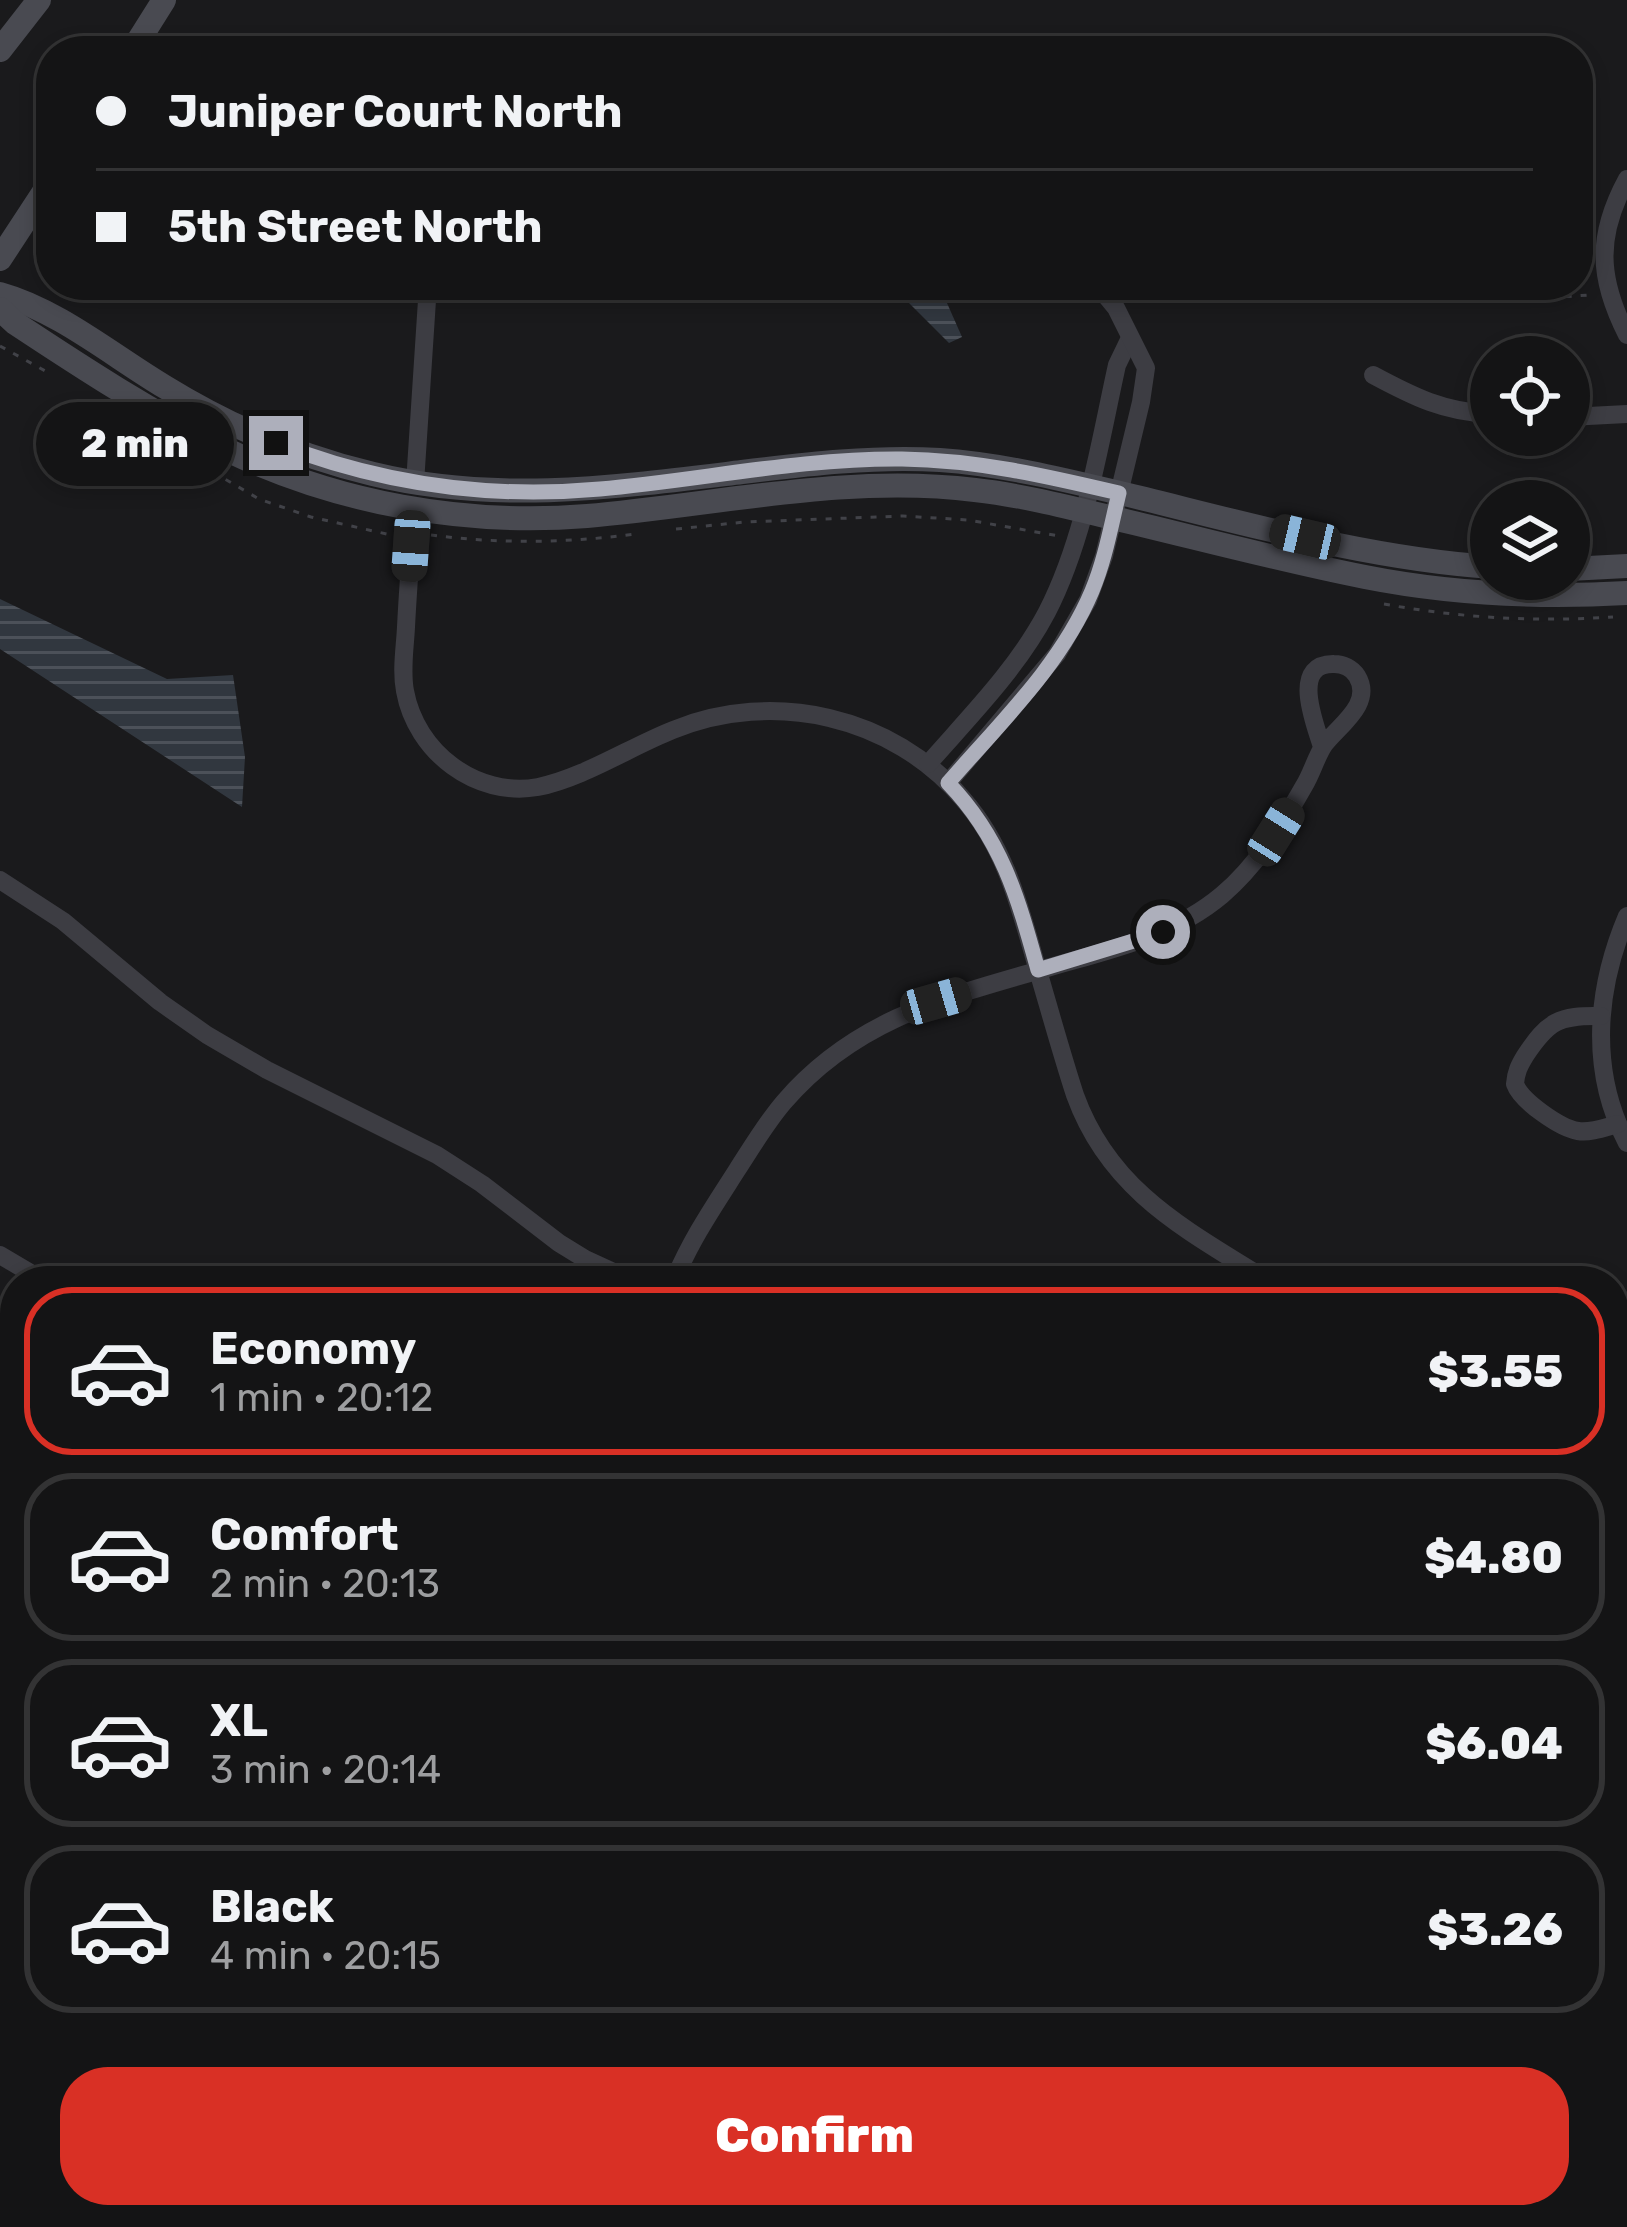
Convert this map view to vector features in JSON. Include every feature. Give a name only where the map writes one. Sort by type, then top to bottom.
[{"type":"street","points":[[0,50],[39,0]]},
{"type":"street","points":[[141,36],[164,0]]},
{"type":"street","points":[[1627,178],[1614,206],[1604,262],[1606,287],[1627,334]]},
{"type":"street","points":[[0,259],[36,204]]},
{"type":"street","points":[[0,294],[28,302],[236,427],[326,461],[415,483],[560,491],[825,462],[900,459],[1002,467],[1086,498],[1326,568],[1426,588],[1535,595],[1627,592]]},
{"type":"street","points":[[415,483],[427,300]]},
{"type":"street","points":[[948,783],[1041,675],[1094,588],[1146,368],[1109,300]]},
{"type":"street","points":[[0,309],[166,418],[228,451],[309,483],[414,509],[550,518],[839,487],[912,485],[1086,498]]},
{"type":"street","points":[[928,764],[1030,640],[1062,578],[1118,365],[1130,338]]},
{"type":"street","points":[[1373,375],[1416,399],[1470,412]]},
{"type":"street","points":[[1590,416],[1627,414]]},
{"type":"street","points":[[1116,506],[1391,556],[1470,565]]},
{"type":"street","points":[[414,509],[404,690],[413,719],[443,759],[466,775],[502,787],[536,787],[560,781],[692,722],[762,710],[807,713],[857,726],[928,764],[984,826],[1005,865],[1075,1095],[1106,1156],[1130,1186],[1160,1211],[1245,1266]]},
{"type":"street","points":[[1590,568],[1627,566]]},
{"type":"street","points":[[682,1266],[704,1221],[768,1122],[823,1064],[864,1034],[910,1010],[1150,938],[1183,922],[1249,869],[1305,784],[1322,747]]},
{"type":"street","points":[[0,880],[63,921],[148,993],[207,1035],[422,1146],[482,1184],[559,1244],[600,1266]]},
{"type":"street","points":[[1627,916],[1609,965],[1601,1016],[1605,1073],[1627,1143]]},
{"type":"street","points":[[1601,1016],[1567,1017],[1547,1027],[1519,1067],[1515,1084],[1524,1100],[1575,1130],[1618,1124]]},
{"type":"path","points":[[674,530],[903,516],[968,520],[1057,537]]},
{"type":"path","points":[[426,534],[515,542],[636,534]]},
{"type":"shaded area","points":[[906,300],[946,300],[962,337],[949,343]]},
{"type":"shaded area","points":[[0,599],[167,679],[233,675],[245,757],[242,807],[0,649]]},
{"type":"route","points":[[276,443],[393,479],[496,491],[601,489],[825,462],[900,459],[1002,467],[1119,493],[1099,574],[1069,635],[1041,675],[948,783],[984,826],[1005,865],[1038,970],[1163,932]]}]
